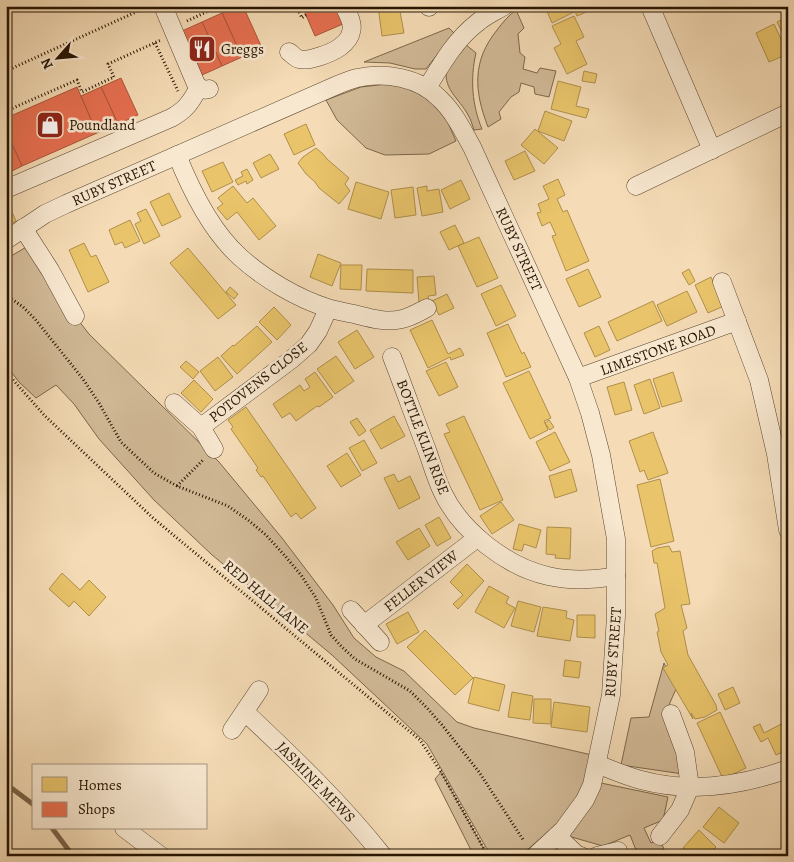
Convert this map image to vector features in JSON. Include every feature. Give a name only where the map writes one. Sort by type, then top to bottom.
[{"type":"street","points":[[6,189],[171,118],[185,109],[204,88],[196,84],[163,6]]},
{"type":"street","points":[[289,52],[299,59],[306,59],[341,47],[352,31],[350,19],[344,6]]},
{"type":"street","points":[[426,88],[446,56],[463,37],[478,22],[504,6]]},
{"type":"street","points":[[650,6],[712,150]]},
{"type":"street","name":"RUBY STREET","points":[[6,240],[44,214],[177,154],[356,78],[394,76],[412,81],[440,98],[455,118],[472,147],[578,378],[601,455],[616,539],[616,616],[611,695],[592,785],[585,800],[557,836],[535,856]]},
{"type":"street","points":[[636,186],[788,113]]},
{"type":"street","points":[[177,154],[187,180],[203,210],[220,235],[239,257],[291,293],[328,308],[378,320],[402,319],[427,308]]},
{"type":"street","points":[[24,228],[75,316]]},
{"type":"street","points":[[722,282],[759,380],[776,454],[788,530]]},
{"type":"street","name":"POTOVENS CLOSE","points":[[201,427],[292,359],[309,344],[318,331],[328,308]]},
{"type":"street","name":"LIMESTONE ROAD","points":[[578,378],[737,322]]},
{"type":"street","name":"BOTTLE KLIN RISE","points":[[392,357],[443,494],[459,518],[477,538],[500,555],[547,576],[570,579],[596,579],[616,576]]},
{"type":"street","name":"POTOVENS CLOSE","points":[[174,403],[201,427],[214,449]]},
{"type":"street","name":"FELLER VIEW","points":[[364,625],[477,538]]},
{"type":"street","points":[[351,610],[380,642]]},
{"type":"street","points":[[232,730],[259,690]]},
{"type":"street","name":"JASMINE MEWS","points":[[245,712],[292,756],[369,838],[383,856]]},
{"type":"street","points":[[660,836],[680,810],[690,787],[685,752],[671,714]]},
{"type":"street","points":[[597,764],[642,780],[690,787],[715,787],[762,777],[788,769]]},
{"type":"street","points":[[133,831],[161,856]]},
{"type":"street","points":[[557,836],[577,855],[581,856]]},
{"type":"street","points":[[597,856],[618,851]]},
{"type":"path","points":[[6,71],[148,6]]},
{"type":"path","points":[[6,112],[77,80],[82,92],[114,77],[108,64],[175,34],[174,27],[219,6]]},
{"type":"path","points":[[296,6],[302,18],[306,16]]},
{"type":"path","points":[[155,43],[182,99]]},
{"type":"path","points":[[6,295],[35,318],[83,379],[121,442],[154,473],[177,486],[228,506],[266,535],[301,575],[316,598],[331,635],[355,659],[410,691],[428,709],[479,772],[524,841]]},
{"type":"path","name":"RED HALL LANE","points":[[6,372],[45,416],[154,518],[420,740],[441,772],[488,856]]},
{"type":"path","points":[[177,486],[214,449]]},
{"type":"shaded area","points":[[516,10],[524,28],[518,34],[520,53],[525,57],[523,69],[537,73],[540,68],[556,71],[549,97],[535,94],[534,87],[521,83],[519,92],[511,97],[499,112],[501,119],[488,127],[483,114],[478,89],[479,65],[489,42]]},
{"type":"shaded area","points":[[449,28],[454,33],[426,69],[415,69],[390,63],[364,62]]},
{"type":"shaded area","points":[[465,44],[476,53],[473,72],[473,92],[476,111],[482,129],[474,130],[465,109],[452,92],[447,80],[448,66]]},
{"type":"shaded area","points":[[387,84],[404,87],[422,94],[445,116],[456,141],[429,154],[385,155],[366,148],[337,120],[326,100],[361,87]]},
{"type":"shaded area","points":[[33,243],[75,316],[89,334],[219,462],[282,538],[333,605],[354,638],[376,657],[404,671],[457,722],[474,728],[592,755],[587,776],[574,802],[555,826],[520,856],[491,856],[427,744],[332,655],[211,554],[154,500],[99,439],[74,404],[56,385],[36,398],[19,382],[6,365],[6,259]]},
{"type":"shaded area","points":[[664,663],[676,689],[665,714],[683,774],[621,765],[631,718],[649,717]]},
{"type":"shaded area","points":[[441,772],[488,856],[474,856],[435,779]]},
{"type":"shaded area","points":[[601,783],[668,797],[663,820],[644,828],[651,843],[660,840],[664,849],[648,856],[629,856],[628,854],[636,850],[630,835],[603,846],[568,836]]},
{"type":"building: Homes","points":[[378,6],[399,6],[404,33],[382,36]]},
{"type":"building: Homes","points":[[549,6],[572,6],[574,12],[552,23],[546,9]]},
{"type":"building: Homes","points":[[580,6],[589,6],[591,10],[577,16],[574,9]]},
{"type":"building: Homes","points":[[574,16],[584,37],[576,41],[587,64],[567,74],[554,48],[561,44],[552,26]]},
{"type":"building: Homes","points":[[788,17],[788,44],[777,22]]},
{"type":"building: Homes","points":[[774,24],[788,54],[769,62],[756,33]]},
{"type":"building: Homes","points":[[584,71],[597,74],[595,83],[582,81]]},
{"type":"building: Homes","points":[[558,81],[581,87],[576,106],[589,109],[586,118],[551,109]]},
{"type":"building: Homes","points":[[545,111],[572,121],[564,141],[538,131]]},
{"type":"building: Homes","points":[[306,124],[315,145],[294,155],[284,134]]},
{"type":"building: Homes","points":[[535,129],[558,148],[544,164],[521,145]]},
{"type":"building: Homes","points":[[316,148],[349,178],[345,184],[350,191],[339,204],[319,188],[298,163]]},
{"type":"building: Homes","points":[[525,151],[535,171],[514,180],[505,161]]},
{"type":"building: Homes","points":[[270,154],[279,169],[261,178],[253,163]]},
{"type":"building: Homes","points":[[223,162],[233,182],[212,192],[202,171]]},
{"type":"building: Homes","points":[[247,169],[253,180],[247,184],[246,181],[238,185],[235,180],[243,176],[241,172]]},
{"type":"building: Homes","points":[[558,179],[565,195],[557,199],[563,212],[567,210],[589,261],[566,271],[552,236],[556,235],[550,222],[542,226],[537,213],[541,212],[538,204],[549,199],[543,186]]},
{"type":"building: Homes","points":[[461,180],[470,199],[450,209],[441,190]]},
{"type":"building: Homes","points":[[356,182],[389,192],[381,219],[348,209]]},
{"type":"building: Homes","points":[[233,186],[247,203],[253,198],[276,226],[259,240],[237,212],[227,220],[217,208],[223,204],[218,198]]},
{"type":"building: Homes","points":[[427,186],[427,191],[439,189],[443,212],[422,216],[417,188]]},
{"type":"building: Homes","points":[[413,187],[416,215],[395,218],[391,190]]},
{"type":"building: Homes","points":[[169,193],[181,217],[162,226],[150,202]]},
{"type":"building: Homes","points":[[146,209],[160,236],[144,244],[135,224],[141,221],[137,213]]},
{"type":"building: Homes","points":[[12,212],[16,221],[7,226],[6,215]]},
{"type":"building: Homes","points":[[130,220],[140,241],[125,248],[122,242],[115,245],[109,230]]},
{"type":"building: Homes","points":[[455,225],[464,243],[449,250],[440,232]]},
{"type":"building: Homes","points":[[479,237],[498,278],[477,287],[458,246]]},
{"type":"building: Homes","points":[[84,243],[91,257],[96,255],[109,282],[88,292],[69,250]]},
{"type":"building: Homes","points":[[188,248],[236,305],[218,319],[170,263]]},
{"type":"building: Homes","points":[[318,254],[341,263],[332,286],[310,277]]},
{"type":"building: Homes","points":[[341,265],[362,265],[361,290],[340,289]]},
{"type":"building: Homes","points":[[367,269],[413,270],[413,293],[366,291]]},
{"type":"building: Homes","points":[[588,269],[601,297],[579,307],[566,279]]},
{"type":"building: Homes","points":[[689,269],[695,281],[689,285],[682,273]]},
{"type":"building: Homes","points":[[434,276],[436,295],[428,296],[429,301],[419,302],[417,277]]},
{"type":"building: Homes","points":[[711,277],[724,306],[708,313],[695,285]]},
{"type":"building: Homes","points":[[501,285],[516,316],[496,326],[481,294]]},
{"type":"building: Homes","points":[[230,287],[238,294],[234,299],[226,292]]},
{"type":"building: Homes","points":[[687,291],[697,312],[667,326],[657,305]]},
{"type":"building: Homes","points":[[447,294],[454,308],[439,315],[432,301]]},
{"type":"building: Homes","points":[[653,301],[662,321],[617,341],[608,322]]},
{"type":"building: Homes","points":[[274,307],[291,325],[277,340],[259,322]]},
{"type":"building: Homes","points":[[432,320],[448,354],[460,348],[464,355],[451,360],[450,357],[428,368],[410,330]]},
{"type":"building: Homes","points":[[508,324],[522,354],[524,352],[531,367],[506,377],[487,333]]},
{"type":"building: Homes","points":[[257,326],[272,342],[237,374],[221,356]]},
{"type":"building: Homes","points":[[599,326],[610,350],[595,357],[584,333]]},
{"type":"building: Homes","points":[[357,330],[374,357],[355,369],[338,342]]},
{"type":"building: Homes","points":[[336,356],[354,381],[335,394],[317,369]]},
{"type":"building: Homes","points":[[218,357],[233,377],[215,391],[200,371]]},
{"type":"building: Homes","points":[[186,361],[199,372],[193,379],[180,367]]},
{"type":"building: Homes","points":[[446,362],[458,387],[439,396],[426,371]]},
{"type":"building: Homes","points":[[529,371],[551,418],[544,421],[548,430],[530,439],[503,383]]},
{"type":"building: Homes","points":[[315,372],[333,397],[296,421],[290,413],[282,418],[273,404],[300,385],[304,391],[310,387],[305,379]]},
{"type":"building: Homes","points":[[673,372],[682,401],[662,407],[653,379]]},
{"type":"building: Homes","points":[[650,379],[660,408],[644,414],[634,385]]},
{"type":"building: Homes","points":[[194,380],[213,399],[201,412],[181,393]]},
{"type":"building: Homes","points":[[624,382],[632,410],[615,415],[607,387]]},
{"type":"building: Homes","points":[[246,407],[316,508],[301,519],[296,513],[291,517],[263,476],[261,477],[256,470],[258,468],[231,429],[233,427],[228,420]]},
{"type":"building: Homes","points":[[394,416],[405,436],[381,449],[370,430]]},
{"type":"building: Homes","points":[[464,416],[503,500],[480,510],[444,434],[450,432],[446,424]]},
{"type":"building: Homes","points":[[357,418],[366,431],[359,436],[350,422]]},
{"type":"building: Homes","points":[[549,420],[554,427],[550,430],[545,423]]},
{"type":"building: Homes","points":[[555,432],[570,462],[550,471],[536,442]]},
{"type":"building: Homes","points":[[653,432],[668,473],[648,480],[644,470],[640,472],[629,441]]},
{"type":"building: Homes","points":[[364,440],[377,463],[362,471],[349,448]]},
{"type":"building: Homes","points":[[347,453],[361,475],[341,487],[327,466]]},
{"type":"building: Homes","points":[[571,469],[577,491],[555,498],[549,476]]},
{"type":"building: Homes","points":[[394,474],[398,482],[410,476],[420,498],[399,509],[384,478]]},
{"type":"building: Homes","points":[[660,479],[674,541],[651,547],[637,485]]},
{"type":"building: Homes","points":[[501,502],[514,520],[492,534],[480,516]]},
{"type":"building: Homes","points":[[439,517],[451,538],[437,546],[425,525]]},
{"type":"building: Homes","points":[[519,524],[541,530],[536,548],[524,544],[522,551],[513,549]]},
{"type":"building: Homes","points":[[547,527],[571,528],[570,559],[555,558],[556,555],[546,554]]},
{"type":"building: Homes","points":[[419,528],[430,546],[408,560],[396,542]]},
{"type":"building: Homes","points":[[669,546],[672,552],[680,551],[690,604],[681,605],[687,628],[683,631],[688,655],[717,710],[705,717],[695,719],[691,713],[693,719],[663,668],[668,665],[661,652],[657,632],[659,631],[655,614],[665,608],[657,563],[654,563],[652,551]]},
{"type":"building: Homes","points":[[467,564],[484,581],[458,609],[453,604],[463,595],[450,582]]},
{"type":"building: Homes","points":[[62,573],[80,590],[89,580],[106,597],[89,616],[74,601],[69,607],[49,589]]},
{"type":"building: Homes","points":[[489,586],[509,597],[506,603],[515,608],[504,628],[475,612]]},
{"type":"building: Homes","points":[[518,601],[541,607],[534,632],[511,626]]},
{"type":"building: Homes","points":[[543,607],[567,611],[566,618],[574,620],[570,641],[537,636]]},
{"type":"building: Homes","points":[[408,612],[419,632],[397,644],[386,624]]},
{"type":"building: Homes","points":[[577,615],[595,615],[595,638],[577,637]]},
{"type":"building: Homes","points":[[425,630],[473,678],[455,695],[407,647]]},
{"type":"building: Homes","points":[[565,660],[581,662],[579,678],[563,676]]},
{"type":"building: Homes","points":[[474,677],[505,685],[499,711],[468,703]]},
{"type":"building: Homes","points":[[733,687],[740,703],[725,710],[718,694]]},
{"type":"building: Homes","points":[[512,692],[533,696],[530,720],[508,717]]},
{"type":"building: Homes","points":[[534,699],[551,699],[551,724],[533,723]]},
{"type":"building: Homes","points":[[554,702],[590,707],[587,732],[551,727]]},
{"type":"building: Homes","points":[[720,712],[746,768],[723,779],[697,723]]},
{"type":"building: Homes","points":[[785,722],[788,728],[788,750],[776,755],[768,738],[761,742],[753,727],[760,724],[764,733]]},
{"type":"building: Homes","points":[[719,807],[739,823],[724,843],[703,827]]},
{"type":"building: Homes","points":[[699,830],[716,847],[707,856],[691,856],[683,848]]},
{"type":"building: Shops","points":[[238,6],[243,6],[262,48],[242,57],[222,13]]},
{"type":"building: Shops","points":[[302,6],[335,6],[343,24],[315,36]]},
{"type":"building: Shops","points":[[222,13],[242,57],[222,66],[202,22]]},
{"type":"building: Shops","name":"Greggs","points":[[202,22],[222,66],[202,75],[182,31]]},
{"type":"building: Shops","points":[[121,78],[138,115],[118,124],[101,87]]},
{"type":"building: Shops","name":"Poundland","points":[[77,87],[97,133],[22,166],[6,131],[6,118]]},
{"type":"building: Shops","points":[[101,87],[118,124],[97,133],[81,96]]},
{"type":"building: Shops","points":[[6,131],[22,166],[6,174]]},
{"type":"waterway","points":[[6,784],[32,804]]},
{"type":"waterway","points":[[54,830],[73,856]]},
{"type":"place","name":"Greggs","points":[[202,49]]},
{"type":"place","name":"Poundland","points":[[50,125]]}]
